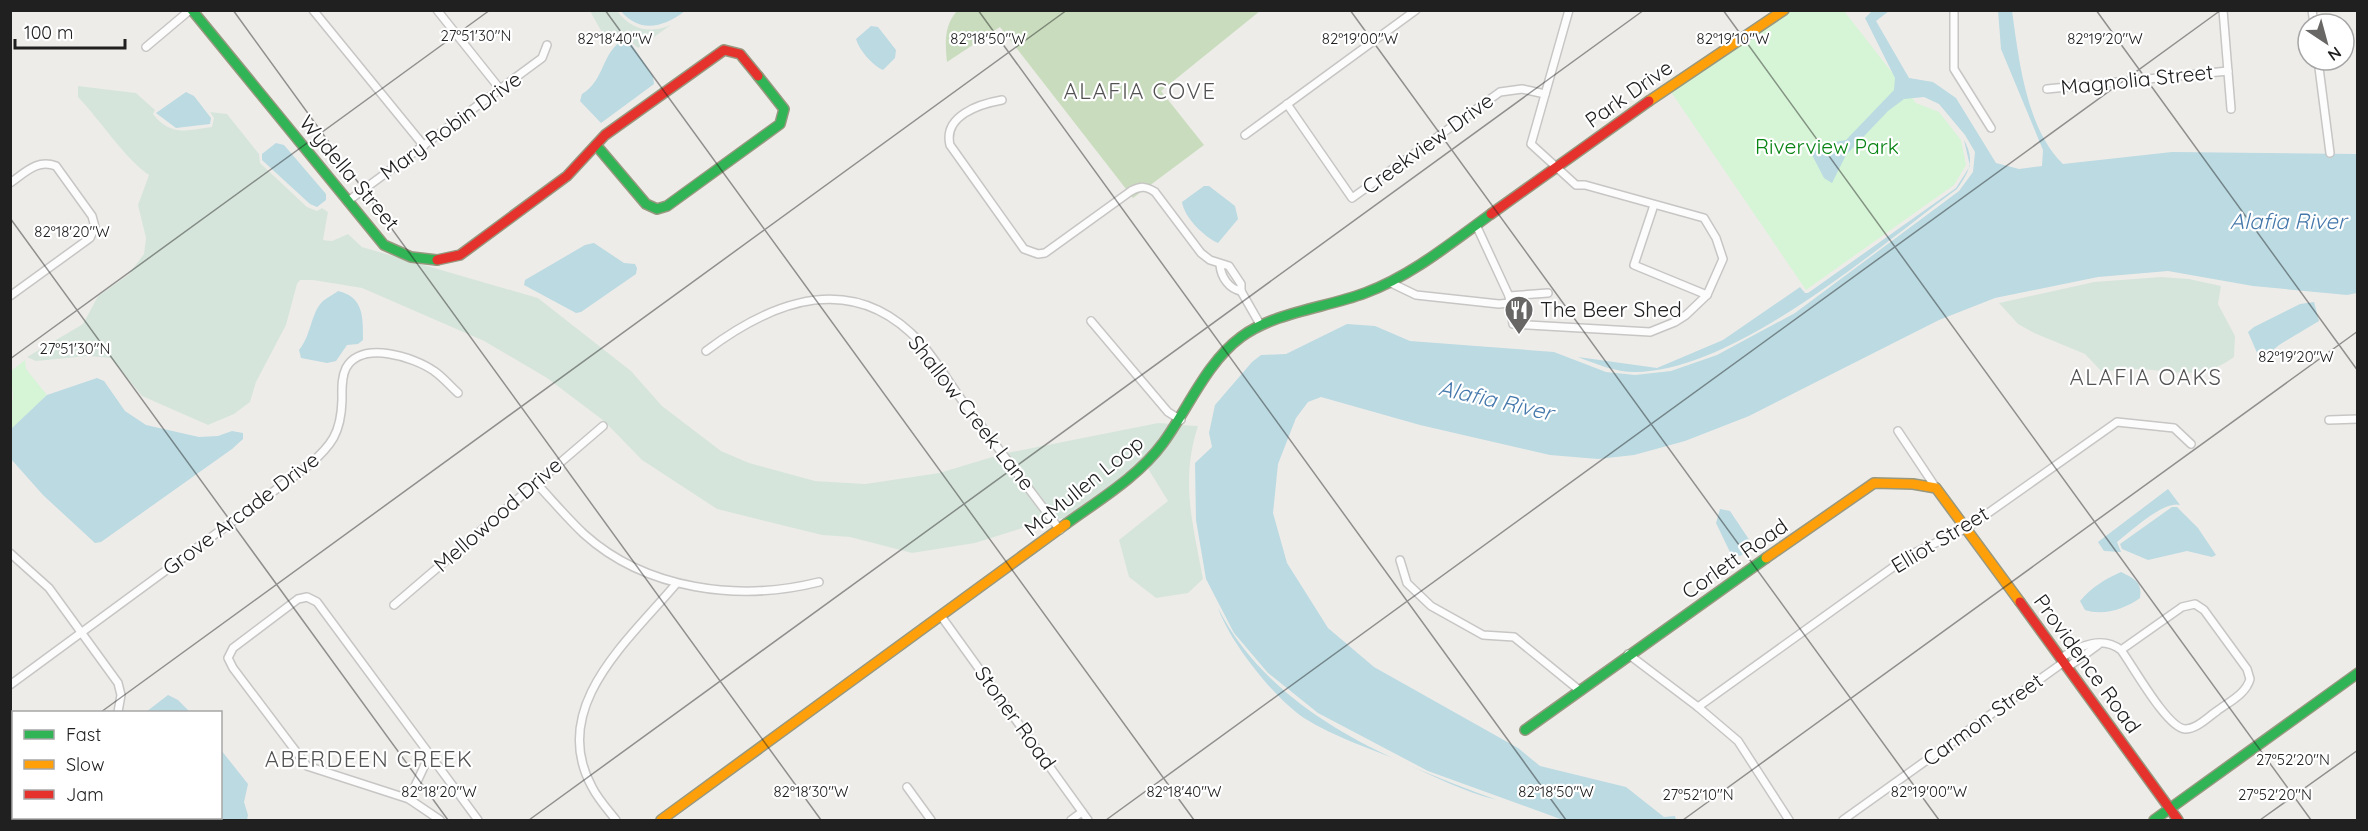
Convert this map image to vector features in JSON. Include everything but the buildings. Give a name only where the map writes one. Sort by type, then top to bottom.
[{"type":"street","points":[[146,47],[191,10]]},
{"type":"street","name":"Wydella Street","points":[[191,10],[384,245],[392,251],[439,262],[449,261],[567,176],[582,164],[596,145],[605,135],[724,50],[732,50],[740,54],[784,109],[780,124],[667,206],[657,209],[646,204],[596,145]]},
{"type":"street","points":[[313,10],[424,146]]},
{"type":"street","points":[[437,10],[500,89]]},
{"type":"street","points":[[1245,135],[1416,10]]},
{"type":"street","points":[[1477,227],[1510,299],[1514,324],[1650,332],[1686,315],[1707,295],[1723,259],[1716,238],[1704,218],[1585,185],[1576,185],[1531,144],[1569,10]]},
{"type":"street","name":"Park Drive","points":[[1556,168],[1784,10]]},
{"type":"street","points":[[1954,10],[1954,69],[1991,128]]},
{"type":"street","points":[[2223,10],[2231,109]]},
{"type":"street","name":"Mary Robin Drive","points":[[348,201],[542,58],[547,45]]},
{"type":"street","name":"Magnolia Street","points":[[2047,89],[2228,71]]},
{"type":"street","points":[[2320,72],[2330,153]]},
{"type":"street","name":"Creekview Drive","points":[[1287,104],[1352,198],[1500,92],[1522,89],[1545,94]]},
{"type":"street","points":[[1002,100],[984,103],[958,118],[950,125],[948,134],[950,145],[1024,249],[1038,254],[1045,253],[1131,191],[1138,187],[1148,187],[1155,192],[1201,253],[1220,265],[1229,267],[1236,275],[1241,284],[1241,291],[1261,326]]},
{"type":"street","points":[[10,183],[36,164],[47,163],[56,166],[92,216],[95,227],[90,238],[10,296]]},
{"type":"street","name":"McMullen Loop","points":[[662,820],[1060,530],[1139,469],[1162,445],[1181,420],[1223,354],[1241,337],[1261,326],[1366,293],[1389,282],[1477,227],[1556,168]]},
{"type":"street","points":[[1654,205],[1634,265],[1707,295]]},
{"type":"street","points":[[1220,265],[1221,274],[1227,282],[1234,290],[1241,291]]},
{"type":"street","points":[[1227,282],[1236,275]]},
{"type":"street","points":[[1389,282],[1416,296],[1510,299],[1548,293]]},
{"type":"street","name":"Shallow Creek Lane","points":[[706,351],[730,333],[762,315],[811,298],[855,302],[892,317],[922,344],[1060,530]]},
{"type":"street","points":[[1091,321],[1168,412],[1181,420]]},
{"type":"street","name":"Grove Arcade Drive","points":[[10,684],[308,466],[329,447],[339,429],[342,383],[346,368],[354,359],[363,355],[388,354],[421,363],[436,372],[458,393]]},
{"type":"street","points":[[2329,420],[2358,419]]},
{"type":"street","name":"Elliot Street","points":[[1698,707],[1910,555],[1967,528],[2117,422],[2174,428],[2191,444]]},
{"type":"street","name":"Mellowood Drive","points":[[394,605],[603,426]]},
{"type":"street","points":[[1898,431],[1936,488],[1967,528]]},
{"type":"street","points":[[536,483],[584,534],[620,559],[676,584],[736,589],[800,586],[819,582]]},
{"type":"street","name":"Corlett Road","points":[[1525,730],[1628,654],[1875,483],[1912,484],[1936,488]]},
{"type":"street","name":"Providence Road","points":[[1967,528],[2178,820]]},
{"type":"street","points":[[10,554],[49,588],[118,683],[121,695],[118,711]]},
{"type":"street","points":[[1400,560],[1407,583],[1431,606],[1483,635],[1514,637],[1579,690]]},
{"type":"street","points":[[616,820],[591,787],[582,756],[579,720],[586,699],[599,676],[676,584]]},
{"type":"street","points":[[440,820],[409,799],[381,788],[320,773],[307,766],[233,668],[228,658],[233,648],[298,599],[307,597],[317,602],[478,820]]},
{"type":"street","points":[[2064,662],[2079,646],[2115,645],[2121,650],[2162,711],[2180,728],[2192,728],[2204,720],[2244,691],[2250,679],[2247,669],[2204,610],[2194,604],[2182,607],[2121,650]]},
{"type":"street","name":"Stoner Road","points":[[941,616],[1088,820]]},
{"type":"street","points":[[2064,662],[2100,644]]},
{"type":"street","points":[[1628,654],[1698,707],[1738,741],[1789,820]]},
{"type":"street","name":"Carmon Street","points":[[1843,820],[2064,662]]},
{"type":"street","points":[[2154,820],[2358,673]]},
{"type":"street","points":[[409,799],[429,756]]},
{"type":"street","points":[[907,787],[931,820]]},
{"type":"street","points":[[1071,820],[1082,812]]},
{"type":"green space","points":[[957,11],[1260,11],[1161,91],[1204,145],[1133,198],[1000,27],[947,62],[948,28]]},
{"type":"green space","name":"Riverview Park","points":[[1790,11],[1844,11],[1916,103],[1939,112],[1961,140],[1966,165],[1954,185],[1806,290],[1671,92]]},
{"type":"green space","points":[[25,360],[26,369],[47,395],[11,430],[11,402],[13,399],[11,371]]},
{"type":"shaded area","points":[[590,11],[617,11],[635,26],[648,30],[671,25],[638,48],[628,39],[608,43]]},
{"type":"shaded area","points":[[78,86],[136,93],[155,110],[153,114],[160,121],[173,129],[212,127],[214,118],[210,112],[227,114],[259,154],[260,163],[307,207],[317,211],[322,208],[328,212],[323,240],[332,241],[348,234],[362,247],[538,298],[631,371],[662,406],[721,451],[749,463],[815,481],[865,484],[939,473],[999,455],[1048,520],[975,543],[912,553],[850,537],[822,535],[717,509],[642,460],[604,421],[547,378],[484,341],[362,288],[313,280],[300,280],[297,284],[286,325],[256,382],[250,402],[234,414],[208,425],[142,396],[111,358],[88,356],[36,361],[27,357],[83,324],[98,296],[128,275],[144,254],[146,238],[138,205],[149,175],[122,149],[78,97]]},
{"type":"shaded area","points":[[2161,277],[2189,279],[2221,286],[2218,304],[2235,336],[2234,357],[2221,365],[2196,372],[2130,369],[2102,372],[2085,354],[2018,324],[1999,303],[2094,282]]},
{"type":"shaded area","points":[[1158,423],[1173,424],[1136,466],[1069,518],[1057,519],[1007,453]]},
{"type":"shaded area","points":[[1182,425],[1198,426],[1193,446],[1189,484],[1192,521],[1203,579],[1188,593],[1156,598],[1129,577],[1119,540],[1168,501],[1147,467]]},
{"type":"water","name":"Alafia River","points":[[1998,10],[2012,11],[2021,71],[2032,113],[2050,149],[2063,164],[2172,152],[2357,154],[2357,293],[2347,295],[2253,286],[2168,271],[2098,277],[1995,298],[1939,320],[1749,416],[1685,441],[1634,455],[1598,459],[1550,455],[1420,425],[1321,397],[1308,402],[1296,418],[1278,464],[1273,513],[1287,563],[1328,628],[1374,667],[1518,748],[1540,766],[1626,787],[1664,817],[1675,816],[1676,820],[1563,820],[1428,771],[1318,713],[1268,673],[1234,633],[1206,579],[1196,520],[1195,463],[1212,447],[1209,433],[1215,405],[1252,362],[1261,355],[1286,354],[1347,324],[1375,326],[1410,341],[1554,352],[1606,372],[1635,375],[1671,371],[1717,355],[1795,313],[1959,191],[1973,172],[1975,152],[1965,135],[1939,104],[1924,97],[1904,99],[1888,111],[1846,155],[1832,183],[1824,178],[1811,153],[1814,146],[1846,140],[1894,90],[1895,78],[1865,18],[1872,11],[1889,11],[1876,21],[1909,78],[1933,82],[1956,98],[1996,163],[2019,169],[2042,166],[2043,150],[2001,49]]},
{"type":"water","points":[[621,11],[685,11],[669,21],[652,26],[636,23]]},
{"type":"water","points":[[871,26],[878,27],[896,50],[895,58],[883,70],[867,57],[856,39]]},
{"type":"water","points":[[620,42],[632,45],[653,76],[654,84],[601,123],[580,101],[582,94],[599,76],[609,54]]},
{"type":"water","points":[[186,92],[194,96],[211,118],[210,124],[176,128],[156,113]]},
{"type":"water","points":[[1964,140],[1969,154],[1970,164]]},
{"type":"water","points":[[276,143],[284,145],[326,194],[326,200],[317,207],[310,204],[262,160],[262,154]]},
{"type":"water","points":[[1969,168],[1957,189],[1847,273],[1760,329],[1717,351],[1675,366],[1635,372],[1613,369],[1578,357],[1657,368],[1723,340],[1800,287],[1808,293],[1956,188]]},
{"type":"water","points":[[1204,186],[1209,186],[1235,206],[1238,219],[1218,243],[1196,226],[1186,214],[1182,202]]},
{"type":"water","points":[[594,243],[624,263],[635,264],[636,274],[581,312],[576,313],[524,285],[525,280],[585,245]]},
{"type":"water","points":[[338,291],[347,294],[357,303],[362,316],[363,340],[358,344],[347,345],[336,361],[327,363],[301,358],[299,350],[318,307]]},
{"type":"water","points":[[2314,302],[2319,321],[2279,345],[2267,355],[2258,355],[2248,332],[2300,304]]},
{"type":"water","points":[[97,378],[104,381],[125,411],[146,425],[199,437],[218,436],[232,431],[243,433],[243,439],[101,542],[95,543],[43,495],[11,459],[10,430],[47,395]]},
{"type":"water","points":[[2168,489],[2180,505],[2165,507],[2138,525],[2117,542],[2121,552],[2104,551],[2098,542]]},
{"type":"water","points":[[2172,507],[2177,507],[2198,528],[2216,555],[2212,557],[2187,551],[2148,560],[2122,549],[2120,544]]},
{"type":"water","points":[[1720,509],[1730,511],[1750,541],[1747,552],[1740,556],[1730,552],[1716,523]]},
{"type":"water","points":[[2121,572],[2138,584],[2140,598],[2114,610],[2092,612],[2085,610],[2080,601],[2099,584]]},
{"type":"water","points":[[1218,608],[1241,645],[1269,677],[1302,705],[1338,729],[1376,750],[1497,800],[1449,783],[1341,737],[1304,718],[1280,697],[1254,668],[1232,637]]},
{"type":"water","points":[[168,695],[178,700],[189,711],[147,711]]},
{"type":"water","points":[[222,751],[248,784],[244,802],[248,815],[247,820],[149,820],[222,819]]},
{"type":"traffic: fast","points":[[192,10],[384,245],[411,257],[437,260]]},
{"type":"traffic: fast","points":[[596,145],[646,204],[657,209],[667,206],[780,124],[784,109],[758,76]]},
{"type":"traffic: fast","points":[[1066,524],[1118,487],[1153,455],[1172,430],[1208,373],[1241,337],[1285,316],[1350,298],[1382,286],[1430,258],[1491,214]]},
{"type":"traffic: fast","points":[[1525,730],[1766,558]]},
{"type":"traffic: fast","points":[[2154,820],[2358,673]]},
{"type":"traffic: slow","points":[[1649,101],[1784,10]]},
{"type":"traffic: slow","points":[[1766,558],[1874,483],[1913,484],[1936,488],[2020,602]]},
{"type":"traffic: slow","points":[[661,820],[1066,524]]},
{"type":"traffic: jam","points":[[437,260],[460,255],[567,176],[605,135],[724,50],[740,54],[758,76]]},
{"type":"traffic: jam","points":[[1491,214],[1649,101]]},
{"type":"traffic: jam","points":[[2020,602],[2178,820]]},
{"type":"place","name":"The Beer Shed","points":[[1519,336]]},
{"type":"district","name":"ALAFIA COVE","points":[[1140,91]]},
{"type":"district","name":"ALAFIA OAKS","points":[[2146,377]]},
{"type":"district","name":"ABERDEEN CREEK","points":[[369,759]]}]
